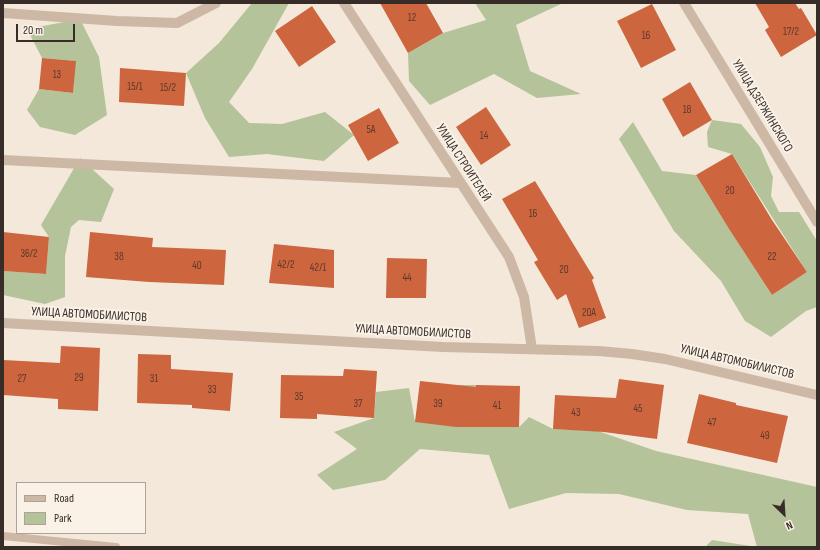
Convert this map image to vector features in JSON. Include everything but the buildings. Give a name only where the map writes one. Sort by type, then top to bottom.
[{"type":"street","points":[[3,14],[177,23],[216,3]]},
{"type":"street","name":"УЛИЦА СТРОИТЕЛЕЙ","points":[[344,3],[509,257],[524,297],[532,349]]},
{"type":"street","name":"УЛИЦА ДЗЕРЖИНСКОГО","points":[[684,3],[817,222]]},
{"type":"street","points":[[3,160],[460,183]]},
{"type":"street","name":"УЛИЦА АВТОМОБИЛИСТОВ","points":[[3,323],[443,347],[598,351],[665,358],[817,395]]},
{"type":"lane","points":[[3,536],[116,547]]},
{"type":"green space","points":[[252,3],[289,3],[252,69],[229,102],[249,123],[282,124],[325,112],[354,135],[324,161],[267,154],[229,157],[205,118],[186,73],[219,43]]},
{"type":"green space","points":[[475,3],[563,3],[516,25],[530,71],[581,94],[537,98],[494,74],[430,105],[409,81],[408,53],[443,33],[486,20]]},
{"type":"green space","points":[[80,19],[99,57],[107,115],[75,135],[40,127],[27,110],[39,89],[73,93],[75,61],[42,58],[27,29]]},
{"type":"green space","points":[[712,120],[741,124],[760,147],[773,177],[771,196],[779,212],[799,212],[817,241],[817,307],[806,311],[771,337],[745,321],[721,281],[674,231],[619,139],[633,122],[662,171],[696,175],[772,295],[807,272],[732,154],[708,147],[707,132]]},
{"type":"green space","points":[[80,158],[114,189],[101,222],[79,220],[71,227],[65,256],[65,297],[45,304],[3,295],[3,271],[46,274],[49,237],[41,225]]},
{"type":"green space","points":[[460,385],[476,385],[475,426],[519,427],[529,417],[553,429],[598,431],[656,451],[817,487],[817,547],[757,547],[748,514],[687,510],[619,494],[566,493],[509,509],[489,455],[420,449],[385,480],[333,490],[317,475],[357,449],[334,432],[374,418],[376,392],[409,388],[415,422]]},
{"type":"green space","points":[[712,540],[757,547],[705,547]]}]
